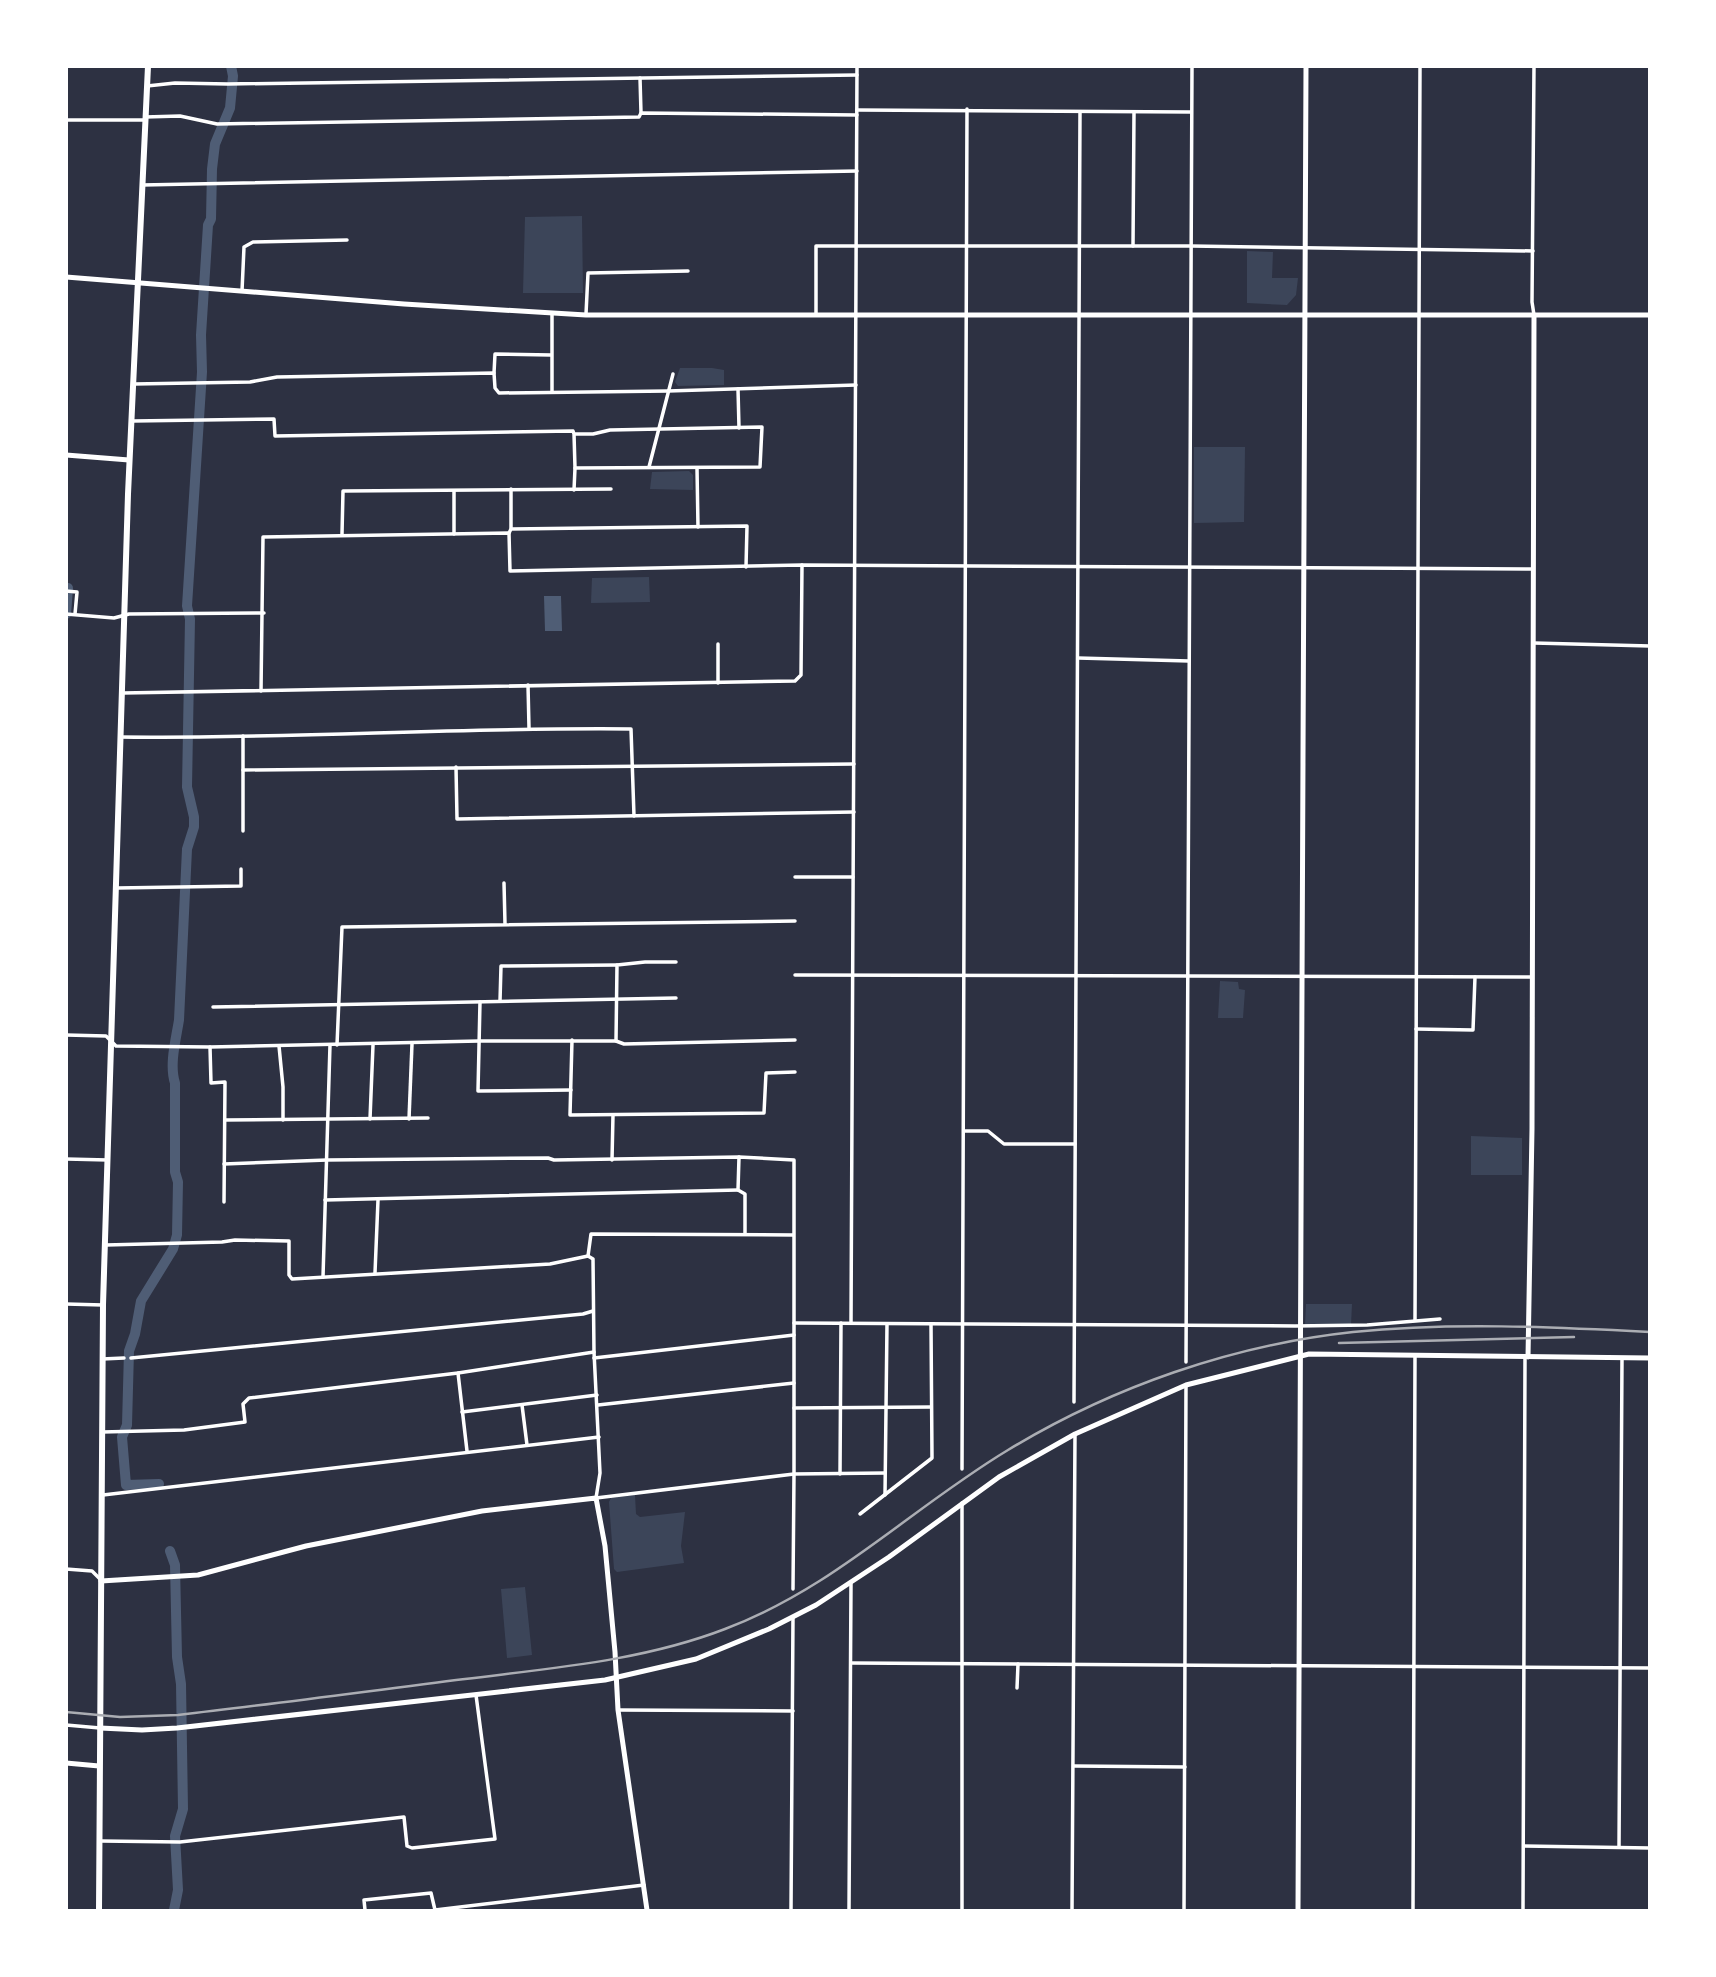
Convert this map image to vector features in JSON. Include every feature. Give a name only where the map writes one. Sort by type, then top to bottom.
[{"type":"main road","points":[[99,1910],[103,1305],[123,616],[148,66]]},
{"type":"street","points":[[851,1323],[857,66]]},
{"type":"street","points":[[1186,1362],[1192,66]]},
{"type":"street","points":[[1298,1910],[1306,66]]},
{"type":"street","points":[[1415,1320],[1420,66]]},
{"type":"street","points":[[1523,1910],[1534,643],[1534,66]]},
{"type":"street","points":[[147,86],[186,83],[857,75]]},
{"type":"street","points":[[66,120],[180,116],[225,124],[639,117],[640,78]]},
{"type":"street","points":[[641,113],[967,109],[1191,112]]},
{"type":"street","points":[[962,1469],[967,109]]},
{"type":"street","points":[[1074,1402],[1080,112]]},
{"type":"street","points":[[1133,246],[1134,112]]},
{"type":"street","points":[[142,185],[857,171]]},
{"type":"street","points":[[242,291],[244,247],[253,242],[347,240]]},
{"type":"street","points":[[816,315],[816,246],[1191,246],[1533,251]]},
{"type":"street","points":[[586,316],[588,273],[688,271]]},
{"type":"street","points":[[66,277],[586,316],[1650,315]]},
{"type":"street","points":[[552,314],[552,392]]},
{"type":"street","points":[[552,355],[495,354],[495,388],[499,393],[856,385]]},
{"type":"street","points":[[132,384],[250,383],[277,377],[494,373]]},
{"type":"street","points":[[649,468],[673,374]]},
{"type":"street","points":[[738,389],[739,428]]},
{"type":"street","points":[[131,421],[274,419],[275,436],[573,431],[574,434],[593,434],[611,430],[762,427],[760,467],[575,468]]},
{"type":"street","points":[[574,434],[575,490]]},
{"type":"street","points":[[66,455],[129,460]]},
{"type":"street","points":[[696,468],[698,527]]},
{"type":"street","points":[[510,489],[510,571],[802,565],[1534,569]]},
{"type":"street","points":[[342,534],[343,491],[611,489]]},
{"type":"street","points":[[454,491],[454,534]]},
{"type":"street","points":[[261,691],[263,537],[747,526],[746,566]]},
{"type":"street","points":[[121,693],[795,681],[801,675],[802,565]]},
{"type":"street","points":[[68,591],[76,592],[74,614]]},
{"type":"street","points":[[66,614],[114,618],[130,614],[264,612]]},
{"type":"street","points":[[1534,643],[1650,646]]},
{"type":"street","points":[[718,644],[718,683]]},
{"type":"street","points":[[1077,658],[1189,661]]},
{"type":"street","points":[[528,685],[529,728]]},
{"type":"street","points":[[120,737],[417,733],[529,728],[631,729],[634,816]]},
{"type":"street","points":[[243,736],[243,831]]},
{"type":"street","points":[[243,770],[855,764]]},
{"type":"street","points":[[456,767],[457,819],[854,812]]},
{"type":"street","points":[[116,888],[241,886],[242,869]]},
{"type":"street","points":[[795,877],[854,877]]},
{"type":"street","points":[[504,883],[505,924]]},
{"type":"street","points":[[337,1045],[342,927],[795,920]]},
{"type":"street","points":[[500,1001],[501,966],[676,962]]},
{"type":"street","points":[[616,1041],[617,965]]},
{"type":"street","points":[[795,975],[1532,977]]},
{"type":"street","points":[[1416,1029],[1473,1030],[1475,977]]},
{"type":"street","points":[[213,1007],[677,999]]},
{"type":"street","points":[[481,1002],[478,1091],[570,1090]]},
{"type":"street","points":[[66,1035],[106,1036],[116,1046],[210,1047],[479,1041],[572,1040],[616,1041],[624,1044],[795,1040]]},
{"type":"street","points":[[572,1040],[570,1115],[764,1113],[766,1073],[795,1072]]},
{"type":"street","points":[[370,1119],[373,1044]]},
{"type":"street","points":[[409,1119],[412,1044]]},
{"type":"street","points":[[323,1277],[330,1045]]},
{"type":"street","points":[[279,1046],[283,1119]]},
{"type":"street","points":[[210,1047],[211,1083],[225,1082],[224,1202]]},
{"type":"street","points":[[612,1160],[613,1115]]},
{"type":"street","points":[[225,1120],[428,1118]]},
{"type":"street","points":[[964,1131],[988,1131],[1004,1144],[1076,1144]]},
{"type":"street","points":[[224,1164],[327,1160],[739,1157],[794,1160],[793,1589]]},
{"type":"street","points":[[738,1190],[739,1157]]},
{"type":"street","points":[[66,1159],[108,1160]]},
{"type":"street","points":[[326,1200],[738,1190],[745,1194],[745,1233]]},
{"type":"street","points":[[375,1273],[378,1200]]},
{"type":"street","points":[[588,1256],[591,1234],[794,1235]]},
{"type":"street","points":[[106,1244],[289,1241],[289,1275],[292,1279],[550,1264],[588,1256],[593,1259],[594,1355],[600,1473],[596,1498],[605,1546],[618,1710],[648,1910]]},
{"type":"street","points":[[66,1304],[103,1305]]},
{"type":"street","points":[[131,1358],[593,1311]]},
{"type":"street","points":[[794,1324],[1367,1325],[1440,1319]]},
{"type":"street","points":[[840,1474],[841,1323]]},
{"type":"street","points":[[885,1494],[887,1324]]},
{"type":"street","points":[[860,1514],[932,1458],[931,1324]]},
{"type":"street","points":[[102,1433],[184,1430],[245,1422],[243,1404],[249,1398],[594,1355],[794,1335]]},
{"type":"street","points":[[1413,1910],[1415,1354]]},
{"type":"street","points":[[66,1725],[152,1730],[187,1727],[605,1681],[695,1659],[793,1617],[851,1584],[999,1476],[1074,1434],[1186,1385],[1300,1356],[1415,1354],[1650,1358]]},
{"type":"street","points":[[102,1359],[124,1358]]},
{"type":"street","points":[[1619,1847],[1622,1358]]},
{"type":"street","points":[[458,1373],[467,1451]]},
{"type":"street","points":[[598,1405],[794,1383]]},
{"type":"street","points":[[1184,1910],[1186,1385]]},
{"type":"street","points":[[462,1412],[597,1395]]},
{"type":"street","points":[[522,1405],[527,1445]]},
{"type":"street","points":[[794,1408],[932,1406]]},
{"type":"street","points":[[1072,1910],[1074,1434]]},
{"type":"street","points":[[101,1495],[599,1437]]},
{"type":"street","points":[[66,1569],[92,1571],[102,1581],[198,1575],[306,1546],[482,1511],[794,1474],[885,1473]]},
{"type":"street","points":[[962,1503],[962,1910]]},
{"type":"street","points":[[849,1910],[851,1584]]},
{"type":"street","points":[[792,1910],[793,1617]]},
{"type":"street","points":[[851,1663],[1650,1668]]},
{"type":"street","points":[[1017,1688],[1018,1664]]},
{"type":"street","points":[[99,1841],[180,1842],[404,1817],[407,1846],[412,1849],[495,1839],[476,1695]]},
{"type":"street","points":[[618,1710],[793,1711]]},
{"type":"street","points":[[66,1763],[100,1766]]},
{"type":"street","points":[[1074,1766],[1185,1767]]},
{"type":"street","points":[[1524,1846],[1650,1848]]},
{"type":"street","points":[[365,1910],[364,1900],[431,1893],[435,1910],[644,1885]]},
{"type":"shaded area","points":[[582,216],[583,293],[523,293],[525,217]]},
{"type":"shaded area","points":[[1247,251],[1273,252],[1272,278],[1298,278],[1296,295],[1287,305],[1247,303]]},
{"type":"shaded area","points":[[680,368],[724,370],[724,385],[678,386],[675,382]]},
{"type":"shaded area","points":[[1194,447],[1245,447],[1244,522],[1194,523]]},
{"type":"shaded area","points":[[689,471],[693,475],[693,490],[650,489],[652,472]]},
{"type":"shaded area","points":[[649,577],[650,602],[591,603],[592,578]]},
{"type":"shaded area","points":[[544,596],[561,596],[562,631],[545,631]]},
{"type":"shaded area","points":[[1220,981],[1238,982],[1239,989],[1245,990],[1243,1018],[1218,1018]]},
{"type":"shaded area","points":[[1471,1136],[1522,1138],[1522,1175],[1471,1175]]},
{"type":"shaded area","points":[[1306,1304],[1352,1304],[1351,1325],[1305,1325]]},
{"type":"shaded area","points":[[635,1495],[636,1514],[640,1517],[685,1512],[681,1546],[684,1563],[617,1572],[614,1569],[609,1502],[611,1498]]},
{"type":"shaded area","points":[[525,1587],[532,1655],[507,1658],[501,1589]]},
{"type":"waterway","points":[[159,1484],[126,1485],[122,1437],[127,1425],[129,1351],[141,1301],[173,1249],[177,1235],[178,1182],[175,1172],[173,1060],[179,1020],[187,849],[194,827],[187,787],[190,619],[187,606],[212,169],[215,144],[230,108],[233,76],[231,66]]},
{"type":"waterway","points":[[66,614],[68,588]]},
{"type":"waterway","points":[[170,1551],[175,1565],[177,1657],[181,1684],[183,1809],[175,1836],[178,1890],[174,1910]]},
{"type":"railway","points":[[66,1712],[120,1717],[178,1715],[564,1667],[662,1649],[725,1629],[801,1592],[837,1570],[1008,1450],[1089,1407],[1174,1372],[1263,1347],[1353,1332],[1464,1326],[1650,1332]]},
{"type":"railway","points":[[1339,1343],[1574,1337]]}]
